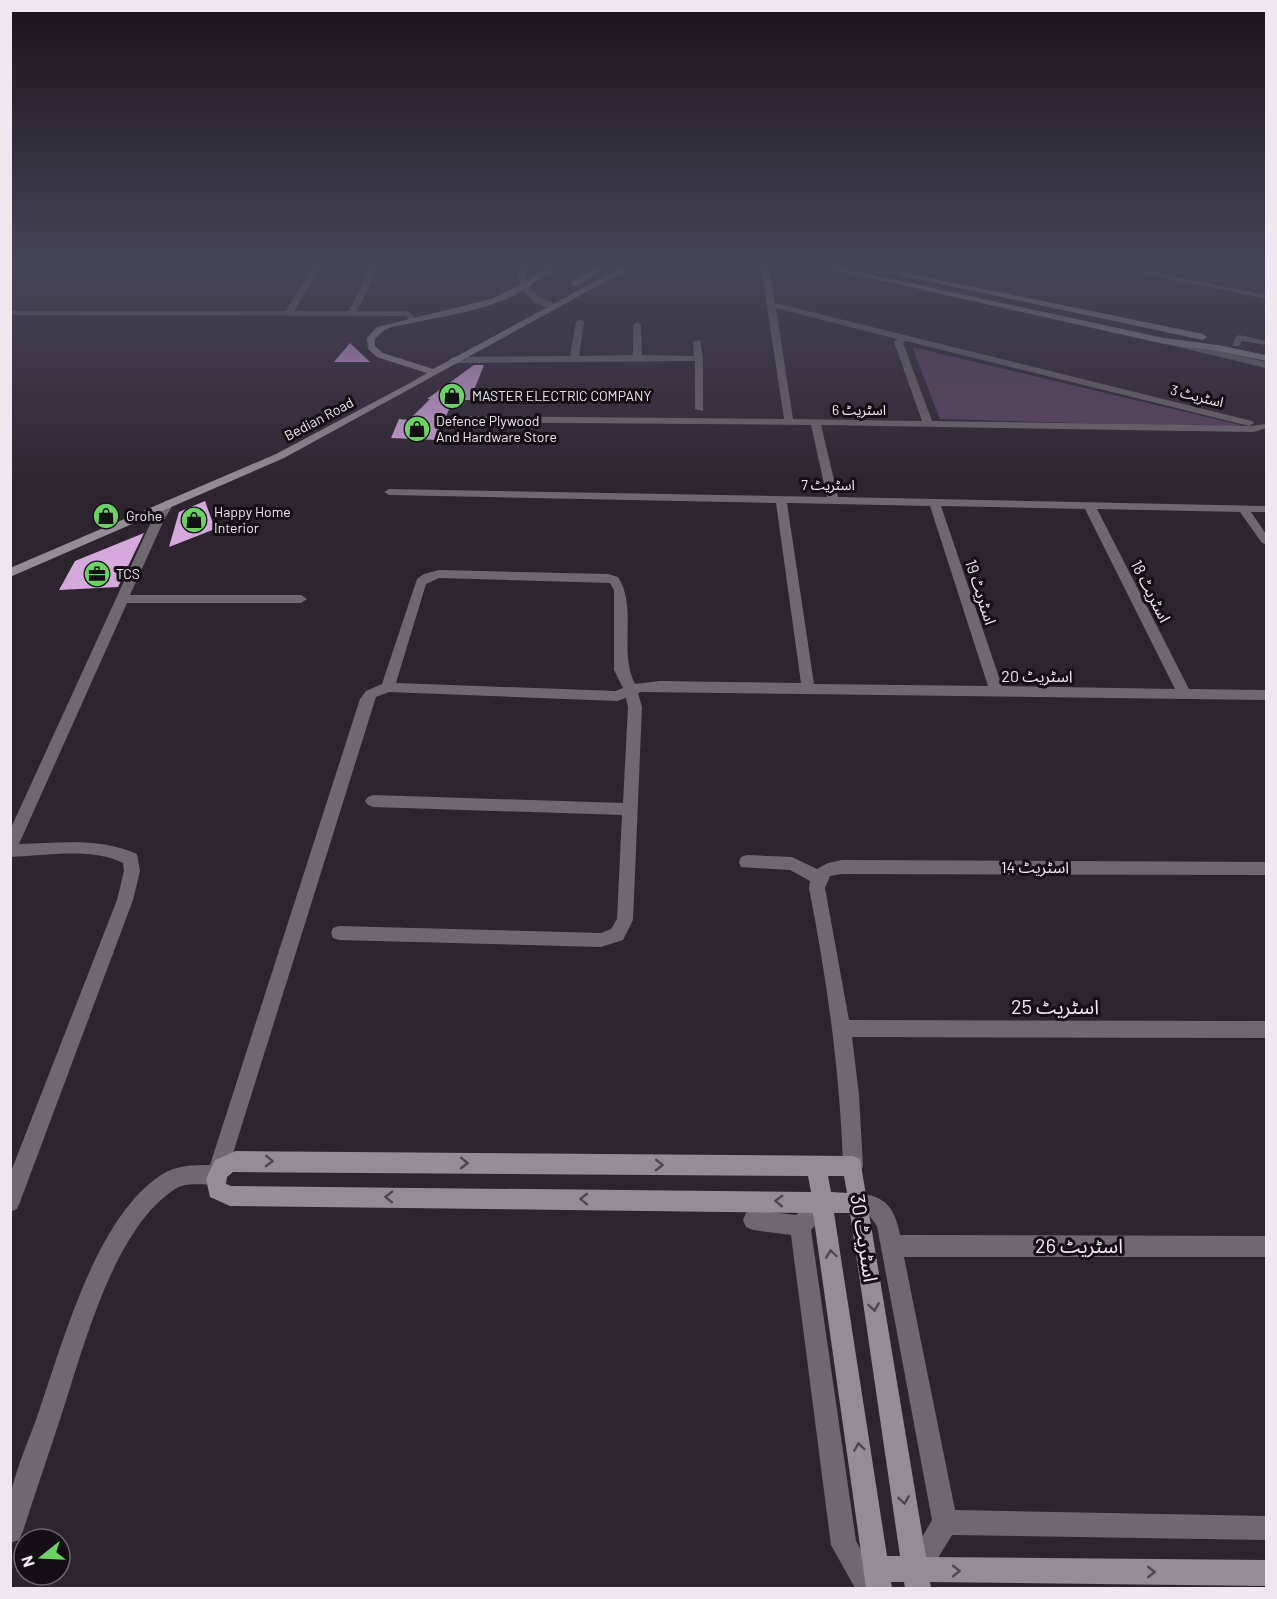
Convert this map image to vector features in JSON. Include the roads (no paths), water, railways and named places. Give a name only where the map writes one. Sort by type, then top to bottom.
[{"type":"main road","points":[[371,342],[370,347],[380,355],[434,372]]},
{"type":"main road","name":"Bedian Road","points":[[10,573],[280,456],[488,342]]},
{"type":"main road","points":[[1175,342],[1218,348]]},
{"type":"main road","points":[[1189,342],[1266,358]]},
{"type":"main road","points":[[1225,342],[1266,350]]},
{"type":"main road","points":[[1227,342],[1236,344]]},
{"type":"main road","points":[[853,1166],[236,1161],[227,1162],[217,1175],[217,1190],[230,1196],[858,1203]]},
{"type":"main road","name":"اسٹریٹ 30","points":[[853,1166],[917,1580]]},
{"type":"main road","name":"اسٹریٹ 30","points":[[817,1167],[874,1582]]},
{"type":"main road","points":[[874,1582],[1266,1573]]},
{"type":"street","points":[[574,360],[576,342]]},
{"type":"street","points":[[638,342],[638,358]]},
{"type":"street","points":[[697,342],[700,409]]},
{"type":"street","points":[[777,342],[789,422]]},
{"type":"street","points":[[899,342],[928,424]]},
{"type":"street","name":"اسٹریٹ 3","points":[[914,342],[1265,426]]},
{"type":"street","points":[[1171,342],[1266,365]]},
{"type":"street","points":[[453,360],[699,359]]},
{"type":"street","name":"اسٹریٹ 6","points":[[454,419],[1254,429],[1265,426]]},
{"type":"street","points":[[815,423],[833,500]]},
{"type":"street","name":"اسٹریٹ 7","points":[[389,492],[1266,509]]},
{"type":"street","points":[[781,500],[808,687]]},
{"type":"street","name":"اسٹریٹ 19","points":[[934,502],[997,692]]},
{"type":"street","points":[[10,1202],[125,900],[132,871],[131,859],[121,852],[105,849],[10,850],[158,520],[169,503]]},
{"type":"street","name":"اسٹریٹ 18","points":[[1089,505],[1184,693]]},
{"type":"street","points":[[1243,508],[1266,541]]},
{"type":"street","points":[[10,1531],[91,1292],[112,1252],[135,1216],[150,1197],[167,1182],[179,1177],[217,1175],[367,699],[371,694],[388,687],[422,582],[438,574],[604,577],[614,580],[621,590],[621,670],[631,690],[635,707],[625,920],[617,934],[601,940],[339,933]]},
{"type":"street","points":[[124,599],[301,599]]},
{"type":"street","name":"اسٹریٹ 20","points":[[388,687],[617,696],[631,690],[651,686],[1266,695]]},
{"type":"street","points":[[373,801],[632,809]]},
{"type":"street","points":[[747,862],[792,864],[818,882]]},
{"type":"street","name":"اسٹریٹ 14","points":[[818,882],[823,872],[842,867],[1266,868]]},
{"type":"street","name":"اسٹریٹ 30","points":[[818,882],[843,1028],[852,1115],[853,1166]]},
{"type":"street","name":"اسٹریٹ 25","points":[[843,1028],[1266,1030]]},
{"type":"street","points":[[800,1226],[823,1202]]},
{"type":"street","points":[[858,1203],[874,1205],[887,1221],[945,1522],[917,1580]]},
{"type":"street","points":[[753,1221],[780,1222],[800,1226]]},
{"type":"street","points":[[800,1226],[844,1545],[874,1582]]},
{"type":"street","name":"اسٹریٹ 26","points":[[891,1246],[1266,1246]]},
{"type":"street","points":[[945,1522],[1266,1528]]},
{"type":"place","name":"MASTER ELECTRIC COMPANY","points":[[452,396]]},
{"type":"place","name":"Defence Plywood And Hardware Store","points":[[417,429]]},
{"type":"place","name":"Grohe","points":[[106,516]]},
{"type":"place","name":"Happy Home Interior","points":[[194,520]]},
{"type":"place","name":"TCS","points":[[97,574]]}]
